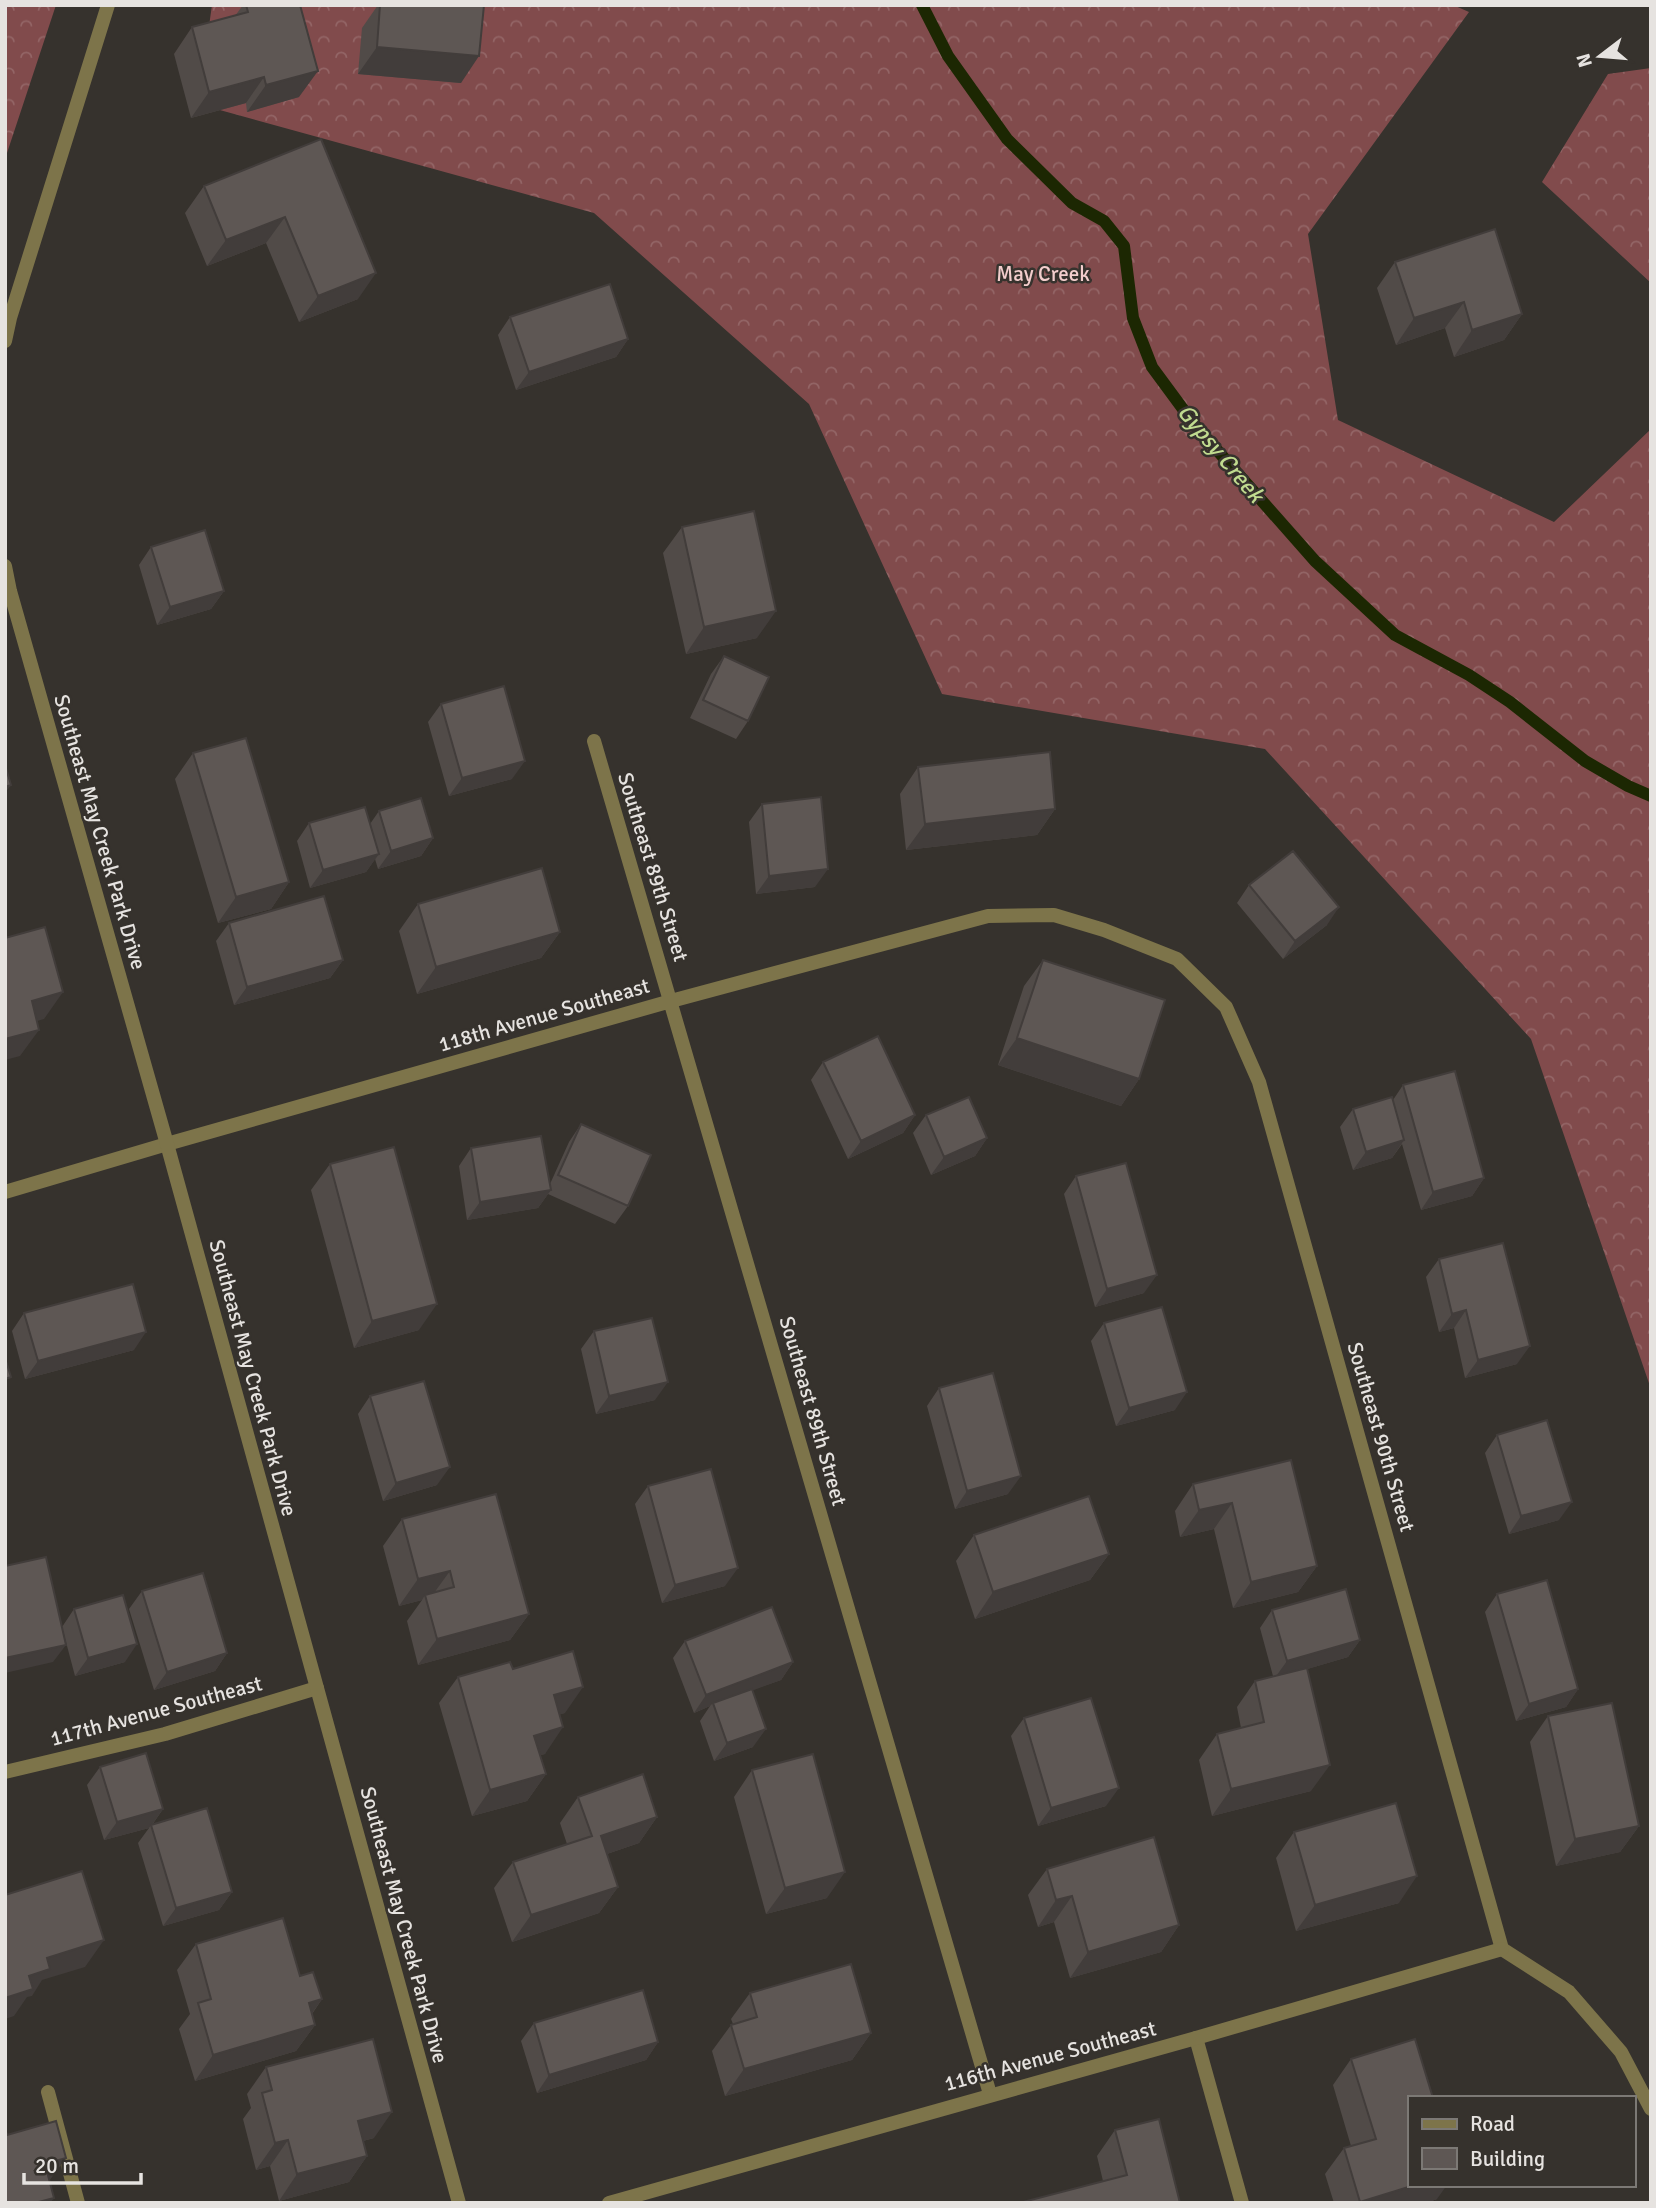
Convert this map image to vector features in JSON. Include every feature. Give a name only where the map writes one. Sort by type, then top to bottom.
[{"type":"street","points":[[5,341],[108,5]]},
{"type":"street","name":"Southeast May Creek Park Drive","points":[[5,566],[8,592],[167,1144],[458,2203]]},
{"type":"street","name":"Southeast 89th Street","points":[[594,741],[990,2094]]},
{"type":"street","name":"118th Avenue Southeast","points":[[5,1192],[671,1001],[988,916],[1054,915],[1104,930],[1177,959]]},
{"type":"street","name":"Southeast 90th Street","points":[[1177,959],[1226,1007],[1259,1082],[1502,1949]]},
{"type":"street","name":"117th Avenue Southeast","points":[[5,1772],[165,1734],[317,1688]]},
{"type":"street","points":[[1502,1949],[1569,1992],[1621,2052],[1651,2109]]},
{"type":"street","name":"116th Avenue Southeast","points":[[609,2203],[1502,1949]]},
{"type":"street","points":[[1196,2038],[1242,2203]]},
{"type":"street","points":[[48,2092],[78,2203]]},
{"type":"green space","points":[[5,5],[56,5],[5,159]]},
{"type":"green space","name":"May Creek","points":[[212,5],[1453,5],[1469,12],[1308,234],[1338,420],[1554,522],[1651,429],[1651,1389],[1531,1039],[1265,749],[942,694],[809,404],[594,213],[198,104]]},
{"type":"green space","points":[[1651,68],[1651,283],[1542,182],[1608,74]]},
{"type":"building","points":[[246,5],[300,5],[318,71],[266,85],[264,77],[209,92],[192,27],[248,12]]},
{"type":"building","points":[[380,5],[484,5],[479,56],[377,47]]},
{"type":"building","points":[[321,139],[376,273],[318,296],[285,217],[226,240],[204,186]]},
{"type":"building","points":[[1495,229],[1522,314],[1472,330],[1464,302],[1414,318],[1395,262]]},
{"type":"building","points":[[610,284],[628,339],[529,372],[510,317]]},
{"type":"building","points":[[754,511],[776,611],[704,627],[682,527]]},
{"type":"building","points":[[205,530],[224,591],[170,607],[151,547]]},
{"type":"building","points":[[724,656],[769,677],[748,721],[703,700]]},
{"type":"building","points":[[504,686],[525,761],[462,778],[441,704]]},
{"type":"building","points":[[246,738],[289,882],[236,897],[193,753]]},
{"type":"building","points":[[1050,752],[1055,809],[925,824],[918,767]]},
{"type":"building","points":[[5,765],[11,785],[5,787]]},
{"type":"building","points":[[821,797],[828,869],[769,876],[762,804]]},
{"type":"building","points":[[421,798],[433,838],[391,851],[379,811]]},
{"type":"building","points":[[365,807],[379,854],[323,870],[309,823]]},
{"type":"building","points":[[1293,851],[1339,907],[1295,941],[1249,885]]},
{"type":"building","points":[[542,868],[560,932],[436,967],[418,904]]},
{"type":"building","points":[[324,896],[343,960],[247,987],[229,923]]},
{"type":"building","points":[[45,927],[63,992],[32,1001],[39,1030],[5,1039],[5,938]]},
{"type":"building","points":[[1043,960],[1165,1000],[1139,1079],[1017,1038]]},
{"type":"building","points":[[878,1036],[915,1115],[861,1141],[823,1062]]},
{"type":"building","points":[[1455,1071],[1484,1178],[1433,1192],[1403,1085]]},
{"type":"building","points":[[969,1097],[987,1138],[944,1157],[926,1115]]},
{"type":"building","points":[[1392,1097],[1404,1140],[1366,1152],[1353,1109]]},
{"type":"building","points":[[581,1124],[651,1155],[628,1206],[558,1175]]},
{"type":"building","points":[[541,1136],[551,1190],[480,1202],[471,1148]]},
{"type":"building","points":[[394,1147],[437,1304],[372,1321],[330,1164]]},
{"type":"building","points":[[1126,1163],[1157,1275],[1107,1289],[1076,1176]]},
{"type":"building","points":[[1503,1243],[1530,1346],[1478,1360],[1466,1310],[1452,1314],[1439,1259]]},
{"type":"building","points":[[133,1284],[146,1332],[38,1361],[24,1313]]},
{"type":"building","points":[[1162,1307],[1187,1392],[1129,1408],[1104,1323]]},
{"type":"building","points":[[652,1318],[668,1382],[609,1396],[594,1331]]},
{"type":"building","points":[[5,1358],[11,1377],[5,1379]]},
{"type":"building","points":[[993,1373],[1021,1476],[967,1491],[939,1388]]},
{"type":"building","points":[[424,1381],[450,1467],[396,1483],[370,1396]]},
{"type":"building","points":[[1547,1420],[1572,1502],[1521,1516],[1497,1435]]},
{"type":"building","points":[[1291,1460],[1317,1566],[1251,1582],[1232,1503],[1199,1510],[1193,1484]]},
{"type":"building","points":[[711,1469],[738,1568],[675,1585],[648,1486]]},
{"type":"building","points":[[496,1494],[529,1614],[437,1639],[425,1595],[454,1587],[450,1571],[418,1579],[402,1519]]},
{"type":"building","points":[[1089,1496],[1109,1554],[993,1592],[974,1535]]},
{"type":"building","points":[[46,1557],[66,1645],[5,1658],[5,1566]]},
{"type":"building","points":[[203,1573],[227,1653],[167,1672],[142,1591]]},
{"type":"building","points":[[1547,1580],[1578,1689],[1529,1704],[1497,1594]]},
{"type":"building","points":[[1346,1589],[1360,1640],[1287,1661],[1272,1610]]},
{"type":"building","points":[[123,1595],[137,1644],[88,1658],[74,1609]]},
{"type":"building","points":[[772,1607],[793,1662],[706,1695],[685,1641]]},
{"type":"building","points":[[573,1651],[583,1687],[554,1695],[563,1727],[534,1736],[546,1774],[490,1790],[458,1677],[510,1662],[513,1669]]},
{"type":"building","points":[[1307,1668],[1330,1765],[1231,1789],[1217,1734],[1264,1722],[1255,1681]]},
{"type":"building","points":[[752,1689],[766,1729],[727,1743],[713,1703]]},
{"type":"building","points":[[1091,1698],[1119,1788],[1051,1808],[1024,1718]]},
{"type":"building","points":[[1612,1703],[1639,1826],[1575,1839],[1548,1716]]},
{"type":"building","points":[[146,1753],[163,1809],[117,1822],[100,1767]]},
{"type":"building","points":[[813,1754],[845,1872],[785,1888],[752,1770]]},
{"type":"building","points":[[643,1774],[657,1817],[601,1836],[618,1887],[531,1915],[513,1862],[592,1836],[578,1797]]},
{"type":"building","points":[[1396,1803],[1417,1876],[1315,1905],[1294,1832]]},
{"type":"building","points":[[207,1808],[232,1892],[176,1908],[151,1825]]},
{"type":"building","points":[[1154,1837],[1179,1925],[1088,1952],[1072,1896],[1056,1900],[1047,1869]]},
{"type":"building","points":[[82,1871],[104,1940],[47,1958],[50,1969],[29,1976],[33,1989],[5,1998],[5,1895]]},
{"type":"building","points":[[283,1918],[300,1976],[313,1972],[322,1999],[309,2003],[315,2025],[213,2055],[198,2003],[211,1999],[196,1944]]},
{"type":"building","points":[[851,1964],[871,2033],[744,2069],[731,2025],[757,2017],[750,1993]]},
{"type":"building","points":[[643,1990],[658,2042],[549,2075],[534,2023]]},
{"type":"building","points":[[373,2039],[392,2112],[358,2121],[367,2156],[297,2174],[288,2140],[275,2143],[262,2093],[272,2090],[266,2067]]},
{"type":"building","points":[[1415,2039],[1432,2096],[1408,2096],[1409,2187],[1360,2202],[1344,2148],[1376,2139],[1351,2059]]},
{"type":"building","points":[[1159,2119],[1180,2203],[1023,2203],[1127,2175],[1115,2130]]},
{"type":"building","points":[[56,2121],[66,2158],[45,2164],[54,2198],[35,2203],[5,2203],[5,2128],[7,2135]]},
{"type":"waterway","name":"Gypsy Creek","points":[[922,5],[948,56],[1007,139],[1072,203],[1104,221],[1124,246],[1133,318],[1152,367],[1194,424],[1315,561],[1395,635],[1469,675],[1510,702],[1585,761],[1651,796]]}]
